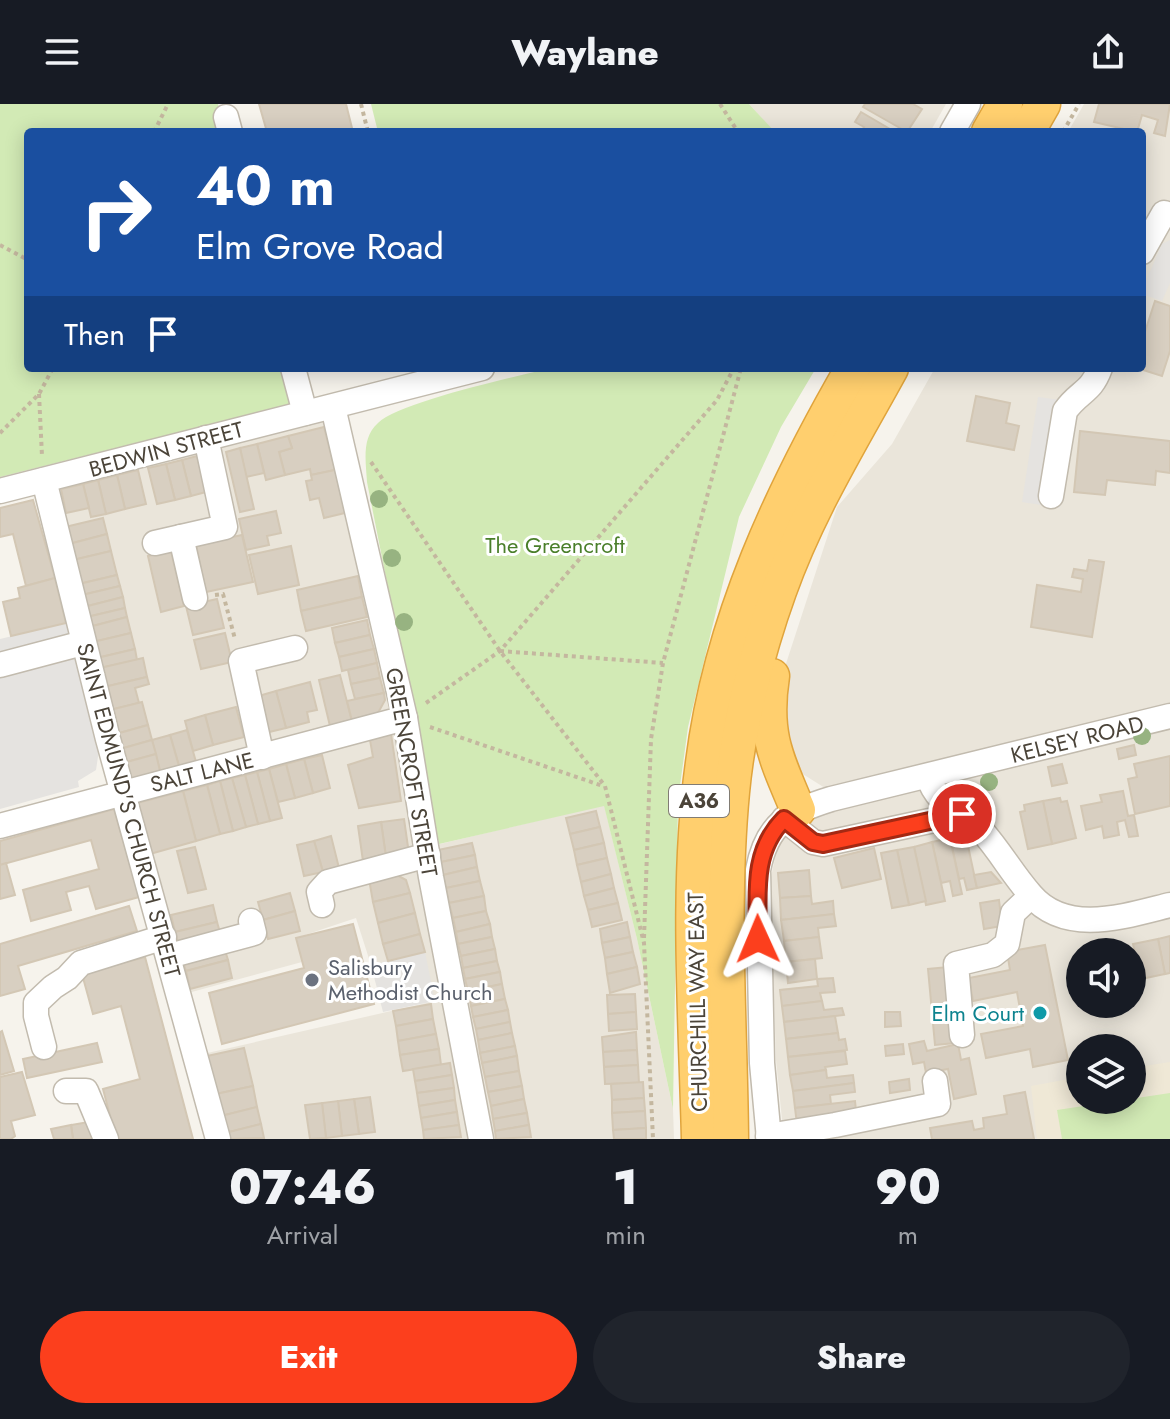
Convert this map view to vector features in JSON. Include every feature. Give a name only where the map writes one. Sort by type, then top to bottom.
[{"type":"highway","points":[[991,128],[1005,104]]},
{"type":"highway","points":[[1029,128],[1043,104]]},
{"type":"highway","points":[[793,478],[827,372]]},
{"type":"highway","name":"CHURCHILL WAY EAST","points":[[699,1139],[695,899],[703,762],[721,676],[746,588],[793,478],[851,372]]},
{"type":"highway","name":"CHURCHILL WAY EAST","points":[[731,1139],[727,903],[732,789],[752,688],[780,588],[809,517],[889,372]]},
{"type":"highway","points":[[780,588],[768,717],[775,759],[791,814]]},
{"type":"street","points":[[954,128],[968,104]]},
{"type":"street","points":[[1146,245],[1164,213],[1170,215]]},
{"type":"street","points":[[294,372],[305,413]]},
{"type":"street","name":"BEDWIN STREET","points":[[0,491],[467,372]]},
{"type":"street","points":[[1051,496],[1065,411],[1097,377]]},
{"type":"street","name":"GREENCROFT STREET","points":[[333,407],[405,718],[481,1139]]},
{"type":"street","points":[[155,543],[225,527],[206,438]]},
{"type":"street","name":"SAINT EDMUND'S CHURCH STREET","points":[[44,480],[83,643],[218,1139]]},
{"type":"street","points":[[181,537],[195,598]]},
{"type":"street","points":[[0,665],[83,643]]},
{"type":"street","points":[[262,757],[241,661],[295,648]]},
{"type":"street","name":"KELSEY ROAD","points":[[791,814],[928,776],[1170,716]]},
{"type":"street","name":"SALT LANE","points":[[0,826],[405,718]]},
{"type":"street","points":[[928,776],[932,791],[945,805],[962,814],[986,835],[1031,896],[1057,916],[1073,920],[1129,915],[1170,905]]},
{"type":"street","points":[[935,1081],[938,1104],[768,1137],[762,1063],[758,870],[764,845],[791,814],[813,842],[823,844],[962,814]]},
{"type":"street","points":[[322,905],[319,892],[328,882],[428,855]]},
{"type":"street","points":[[962,1035],[956,964],[993,955],[1007,944],[1013,913],[1031,896]]},
{"type":"street","points":[[44,1047],[36,1003],[81,963],[166,946],[254,934]]},
{"type":"street","points":[[66,1091],[86,1091],[106,1139]]},
{"type":"path","points":[[156,128],[168,104]]},
{"type":"path","points":[[361,104],[367,128]]},
{"type":"path","points":[[720,104],[735,128]]},
{"type":"path","points":[[1065,128],[1079,104]]},
{"type":"path","points":[[0,245],[24,258]]},
{"type":"path","points":[[0,433],[39,394],[51,372]]},
{"type":"path","points":[[405,718],[500,651],[717,400],[732,372]]},
{"type":"path","points":[[653,1139],[644,943],[651,739],[663,663],[740,372]]},
{"type":"path","points":[[39,394],[44,480]]},
{"type":"path","points":[[368,458],[500,651],[605,786],[644,943]]},
{"type":"path","points":[[223,594],[241,661]]},
{"type":"path","points":[[500,651],[663,663]]},
{"type":"path","points":[[405,718],[605,786]]},
{"type":"shaded area","points":[[749,104],[946,104],[932,128],[770,128]]},
{"type":"shaded area","points":[[1084,104],[1170,104],[1170,1139],[784,1139],[776,1060],[770,882],[779,839],[805,819],[825,788],[790,766],[781,679],[837,507],[892,444],[933,372],[1146,372],[1146,128],[1070,128]]},
{"type":"shaded area","points":[[1170,240],[1170,283],[1162,301],[1146,295],[1146,281],[1162,244]]},
{"type":"shaded area","points":[[1038,397],[1076,402],[1060,508],[1022,502]]},
{"type":"shaded area","points":[[328,418],[395,713],[419,849],[604,805],[637,939],[673,1109],[674,1139],[223,1139],[203,1054],[435,1001],[388,961],[371,965],[356,918],[296,938],[302,962],[188,993],[50,486]]},
{"type":"shaded area","points":[[66,623],[99,750],[96,770],[78,781],[79,787],[0,809],[0,639]]},
{"type":"shaded area","points":[[425,952],[435,1001],[383,1012],[371,965]]},
{"type":"shaded area","points":[[1170,1062],[1170,1139],[1037,1139],[1031,1086],[1066,1080],[1066,1114],[1146,1114],[1146,1066]]},
{"type":"green space","points":[[0,104],[218,104],[224,128],[24,128],[24,372],[284,372],[292,404],[0,477]]},
{"type":"green space","points":[[371,104],[749,104],[771,128],[377,128]]},
{"type":"green space","name":"The Greencroft","points":[[534,372],[814,372],[781,427],[739,517],[688,727],[678,800],[673,1109],[637,939],[604,806],[439,844],[367,482],[366,451],[373,429],[390,415]]},
{"type":"green space","points":[[1170,1093],[1170,1139],[1062,1139],[1057,1110],[1066,1109],[1066,1114],[1146,1114],[1146,1097]]},
{"type":"building","points":[[259,104],[346,104],[352,128],[266,128]]},
{"type":"building","points":[[865,104],[913,104],[922,109],[910,128],[900,128],[863,107]]},
{"type":"building","points":[[1099,104],[1170,104],[1165,136],[1154,133],[1158,120],[1142,115],[1138,128],[1120,128],[1094,122]]},
{"type":"building","points":[[861,112],[888,128],[863,128],[855,122]]},
{"type":"building","points":[[1155,301],[1170,306],[1170,351],[1162,376],[1146,371],[1146,329]]},
{"type":"building","points":[[976,396],[1010,403],[1006,423],[1019,426],[1014,450],[967,441]]},
{"type":"building","points":[[324,427],[335,470],[311,475],[310,469],[285,475],[279,452],[292,448],[288,436]]},
{"type":"building","points":[[1080,431],[1170,441],[1170,473],[1156,471],[1155,485],[1107,480],[1105,495],[1074,492]]},
{"type":"building","points":[[288,436],[292,448],[279,452],[285,475],[266,480],[257,444]]},
{"type":"building","points":[[257,444],[264,473],[246,477],[240,448]]},
{"type":"building","points":[[240,448],[254,509],[240,512],[226,452]]},
{"type":"building","points":[[197,456],[206,492],[191,496],[182,460]]},
{"type":"building","points":[[182,460],[191,496],[175,500],[166,464]]},
{"type":"building","points":[[166,464],[175,500],[157,504],[148,468]]},
{"type":"building","points":[[138,470],[146,504],[125,509],[117,475]]},
{"type":"building","points":[[335,470],[345,513],[324,518],[319,498],[310,500],[306,481],[312,480],[311,475]]},
{"type":"building","points":[[117,475],[125,509],[106,514],[98,480]]},
{"type":"building","points":[[98,480],[106,514],[91,517],[83,484]]},
{"type":"building","points":[[83,484],[89,508],[66,513],[61,489]]},
{"type":"building","points":[[33,500],[55,578],[26,586],[13,534],[0,537],[0,508]]},
{"type":"building","points":[[276,511],[281,533],[267,536],[269,545],[246,550],[239,519]]},
{"type":"building","points":[[103,518],[107,534],[69,544],[65,527]]},
{"type":"building","points":[[107,534],[111,551],[73,560],[69,544]]},
{"type":"building","points":[[242,535],[253,582],[206,592],[196,545]]},
{"type":"building","points":[[291,546],[299,585],[258,594],[249,555]]},
{"type":"building","points":[[111,551],[117,575],[79,584],[73,560]]},
{"type":"building","points":[[171,551],[184,606],[161,612],[148,556]]},
{"type":"building","points":[[1089,560],[1104,562],[1092,637],[1031,627],[1037,585],[1081,592],[1083,579],[1072,577],[1074,569],[1087,571]]},
{"type":"building","points":[[117,575],[120,586],[82,595],[79,584]]},
{"type":"building","points":[[358,576],[362,597],[301,611],[297,590]]},
{"type":"building","points":[[55,578],[66,623],[11,636],[3,602],[20,598],[18,588]]},
{"type":"building","points":[[120,586],[123,597],[84,607],[82,595]]},
{"type":"building","points":[[123,597],[125,608],[87,617],[84,607]]},
{"type":"building","points":[[362,597],[367,617],[306,631],[301,611]]},
{"type":"building","points":[[217,599],[224,628],[193,635],[186,606]]},
{"type":"building","points":[[125,608],[127,617],[89,627],[87,617]]},
{"type":"building","points":[[127,617],[131,633],[93,642],[89,627]]},
{"type":"building","points":[[367,620],[370,635],[335,643],[332,628]]},
{"type":"building","points":[[131,633],[135,649],[97,658],[93,642]]},
{"type":"building","points":[[225,633],[232,662],[201,669],[194,640]]},
{"type":"building","points":[[370,635],[374,649],[339,657],[335,643]]},
{"type":"building","points":[[135,649],[137,660],[100,668],[97,658]]},
{"type":"building","points":[[374,649],[377,663],[342,671],[339,657]]},
{"type":"building","points":[[143,658],[147,677],[104,687],[100,668]]},
{"type":"building","points":[[377,663],[380,678],[351,684],[348,670]]},
{"type":"building","points":[[340,675],[352,721],[330,726],[319,680]]},
{"type":"building","points":[[147,677],[149,684],[135,688],[139,703],[110,710],[104,687]]},
{"type":"building","points":[[380,678],[384,693],[355,699],[351,684]]},
{"type":"building","points":[[310,682],[317,710],[307,712],[309,722],[286,728],[276,691]]},
{"type":"building","points":[[276,691],[286,728],[265,733],[255,697]]},
{"type":"building","points":[[384,693],[385,700],[378,713],[352,721],[347,701]]},
{"type":"building","points":[[142,702],[148,725],[116,734],[110,710]]},
{"type":"building","points":[[236,707],[244,737],[213,745],[205,715]]},
{"type":"building","points":[[205,715],[213,745],[193,751],[185,721]]},
{"type":"building","points":[[148,725],[152,740],[120,749],[116,734]]},
{"type":"building","points":[[187,730],[196,762],[179,766],[170,735]]},
{"type":"building","points":[[391,734],[401,801],[359,808],[348,765],[373,757],[370,740]]},
{"type":"building","points":[[170,735],[179,766],[160,771],[152,740]]},
{"type":"building","points":[[152,740],[156,754],[123,763],[120,749]]},
{"type":"building","points":[[1134,745],[1136,755],[1119,759],[1117,749]]},
{"type":"building","points":[[156,754],[160,771],[128,780],[123,763]]},
{"type":"building","points":[[322,755],[330,788],[313,793],[304,759]]},
{"type":"building","points":[[1170,756],[1170,806],[1135,814],[1128,779],[1137,777],[1134,764]]},
{"type":"building","points":[[304,759],[313,793],[295,798],[286,764]]},
{"type":"building","points":[[286,764],[295,798],[278,802],[269,769]]},
{"type":"building","points":[[1062,764],[1067,783],[1052,786],[1048,767]]},
{"type":"building","points":[[269,769],[282,818],[270,821],[257,772]]},
{"type":"building","points":[[257,772],[270,821],[258,824],[245,775]]},
{"type":"building","points":[[245,775],[258,824],[246,827],[232,778]]},
{"type":"building","points":[[232,778],[246,827],[233,831],[220,781]]},
{"type":"building","points":[[220,781],[233,831],[220,834],[207,785]]},
{"type":"building","points":[[207,785],[220,834],[196,841],[183,791]]},
{"type":"building","points":[[183,791],[196,841],[150,854],[137,803]]},
{"type":"building","points":[[1123,791],[1128,816],[1134,815],[1138,836],[1129,837],[1125,820],[1117,822],[1119,835],[1104,838],[1102,826],[1086,830],[1081,806],[1102,802],[1100,795]]},
{"type":"building","points":[[1060,798],[1061,802],[1067,801],[1076,838],[1052,844],[1043,801]]},
{"type":"building","points":[[1043,801],[1052,844],[1028,849],[1020,812],[1025,811],[1024,805]]},
{"type":"building","points":[[114,809],[139,897],[96,909],[89,886],[66,892],[71,910],[31,921],[23,890],[99,869],[91,840],[0,865],[0,841]]},
{"type":"building","points":[[596,811],[600,827],[570,834],[566,818]]},
{"type":"building","points":[[404,819],[409,854],[386,857],[381,822]]},
{"type":"building","points":[[381,822],[386,857],[363,861],[358,826]]},
{"type":"building","points":[[600,827],[604,843],[574,850],[570,834]]},
{"type":"building","points":[[331,836],[339,868],[323,872],[314,841]]},
{"type":"building","points":[[960,837],[968,846],[977,888],[967,890],[964,878],[959,879],[950,838]]},
{"type":"building","points":[[950,838],[962,894],[953,896],[950,881],[941,883],[932,842]]},
{"type":"building","points":[[314,841],[323,872],[304,876],[297,845]]},
{"type":"building","points":[[932,842],[945,901],[926,905],[914,847]]},
{"type":"building","points":[[472,843],[475,855],[441,862],[438,850]]},
{"type":"building","points":[[604,843],[607,858],[577,865],[574,850]]},
{"type":"building","points":[[195,847],[206,889],[188,893],[177,851]]},
{"type":"building","points":[[914,847],[926,901],[909,905],[897,850]]},
{"type":"building","points":[[874,848],[881,879],[842,888],[834,858]]},
{"type":"building","points":[[897,850],[909,905],[892,908],[881,853]]},
{"type":"building","points":[[475,855],[477,867],[443,875],[441,862]]},
{"type":"building","points":[[607,858],[611,874],[581,882],[577,865]]},
{"type":"building","points":[[6,863],[15,895],[0,899],[0,865]]},
{"type":"building","points":[[477,867],[480,881],[446,888],[443,875]]},
{"type":"building","points":[[809,870],[811,896],[780,898],[778,873]]},
{"type":"building","points":[[991,872],[1001,883],[977,888],[974,875]]},
{"type":"building","points":[[395,874],[406,880],[410,893],[373,902],[369,879]]},
{"type":"building","points":[[611,874],[614,888],[584,896],[581,882]]},
{"type":"building","points":[[480,881],[484,896],[449,903],[446,888]]},
{"type":"building","points":[[614,888],[618,903],[588,910],[584,896]]},
{"type":"building","points":[[290,893],[295,911],[263,920],[258,902]]},
{"type":"building","points":[[410,893],[415,913],[378,923],[373,902]]},
{"type":"building","points":[[484,896],[486,911],[453,918],[449,903]]},
{"type":"building","points":[[811,896],[812,904],[833,901],[834,914],[781,920],[780,898]]},
{"type":"building","points":[[999,900],[1002,926],[984,929],[980,903]]},
{"type":"building","points":[[618,903],[622,920],[592,927],[588,910]]},
{"type":"building","points":[[213,905],[217,922],[175,932],[171,915]]},
{"type":"building","points":[[129,906],[137,931],[18,966],[25,989],[0,996],[0,944]]},
{"type":"building","points":[[295,911],[300,931],[268,939],[263,920]]},
{"type":"building","points":[[486,911],[490,924],[456,932],[453,918]]},
{"type":"building","points":[[415,913],[420,934],[383,944],[378,923]]},
{"type":"building","points":[[834,914],[836,926],[818,928],[819,937],[784,941],[781,920]]},
{"type":"building","points":[[217,922],[221,936],[179,947],[175,932]]},
{"type":"building","points":[[627,922],[630,937],[602,943],[600,929]]},
{"type":"building","name":"Salisbury Methodist Church","points":[[353,924],[374,1004],[222,1044],[209,993],[304,968],[296,938]]},
{"type":"building","points":[[490,924],[492,937],[458,944],[456,932]]},
{"type":"building","points":[[420,934],[425,952],[388,961],[383,944]]},
{"type":"building","points":[[1170,936],[1170,973],[1165,974],[1158,939]]},
{"type":"building","points":[[492,937],[495,949],[461,956],[458,944]]},
{"type":"building","points":[[630,937],[633,952],[605,958],[602,943]]},
{"type":"building","points":[[819,937],[822,958],[786,962],[784,941]]},
{"type":"building","points":[[1158,939],[1165,974],[1146,978],[1146,941]]},
{"type":"building","name":"Elm Court","points":[[1045,945],[1066,1060],[1033,1067],[1030,1049],[986,1058],[981,1034],[1023,1026],[1017,992],[973,1001],[969,978],[1010,970],[1007,952]]},
{"type":"building","points":[[224,947],[228,960],[186,971],[182,959]]},
{"type":"building","points":[[495,949],[497,961],[463,968],[461,956]]},
{"type":"building","points":[[633,952],[637,967],[607,974],[605,958]]},
{"type":"building","points":[[145,957],[193,1139],[116,1139],[103,1089],[140,1079],[121,1006],[93,1014],[82,974]]},
{"type":"building","points":[[815,959],[817,979],[788,983],[786,962]]},
{"type":"building","points":[[228,960],[232,978],[190,989],[186,971]]},
{"type":"building","points":[[497,961],[500,972],[465,979],[463,968]]},
{"type":"building","points":[[637,967],[640,984],[610,993],[607,974]]},
{"type":"building","points":[[948,967],[955,1043],[935,1045],[928,969]]},
{"type":"building","points":[[500,972],[502,984],[468,991],[465,979]]},
{"type":"building","points":[[833,978],[835,992],[820,993],[822,1001],[782,1006],[780,990],[818,986],[817,979]]},
{"type":"building","points":[[502,984],[505,999],[471,1006],[468,991]]},
{"type":"building","points":[[635,994],[636,1012],[608,1014],[607,995]]},
{"type":"building","points":[[505,999],[508,1010],[473,1017],[471,1006]]},
{"type":"building","points":[[822,1001],[824,1010],[842,1008],[844,1015],[784,1022],[782,1006]]},
{"type":"building","points":[[431,1004],[433,1019],[396,1026],[393,1011]]},
{"type":"building","points":[[508,1010],[510,1022],[476,1029],[473,1017]]},
{"type":"building","points":[[636,1012],[637,1029],[609,1031],[608,1014]]},
{"type":"building","points":[[885,1012],[900,1012],[901,1026],[885,1027]]},
{"type":"building","points":[[835,1016],[838,1033],[786,1039],[784,1022]]},
{"type":"building","points":[[433,1019],[436,1034],[398,1041],[396,1026]]},
{"type":"building","points":[[510,1022],[512,1033],[478,1040],[476,1029]]},
{"type":"building","points":[[0,1032],[14,1071],[0,1075]]},
{"type":"building","points":[[636,1032],[637,1050],[603,1052],[602,1037]]},
{"type":"building","points":[[512,1033],[515,1046],[480,1053],[478,1040]]},
{"type":"building","points":[[838,1033],[839,1040],[845,1039],[847,1050],[788,1057],[786,1039]]},
{"type":"building","points":[[436,1034],[439,1049],[400,1055],[398,1041]]},
{"type":"building","points":[[924,1041],[927,1051],[958,1044],[961,1060],[969,1058],[976,1094],[954,1099],[948,1069],[926,1073],[924,1062],[913,1064],[909,1044]]},
{"type":"building","points":[[97,1043],[102,1062],[27,1078],[23,1059]]},
{"type":"building","points":[[903,1044],[904,1054],[886,1056],[885,1046]]},
{"type":"building","points":[[515,1046],[517,1056],[482,1063],[480,1053]]},
{"type":"building","points":[[244,1048],[253,1086],[216,1094],[207,1056]]},
{"type":"building","points":[[439,1049],[441,1065],[403,1071],[400,1055]]},
{"type":"building","points":[[637,1050],[638,1065],[604,1067],[603,1052]]},
{"type":"building","points":[[845,1051],[847,1064],[790,1075],[788,1057]]},
{"type":"building","points":[[517,1056],[519,1071],[485,1077],[482,1063]]},
{"type":"building","points":[[450,1063],[452,1075],[415,1081],[413,1069]]},
{"type":"building","points":[[638,1065],[639,1083],[605,1084],[604,1067]]},
{"type":"building","points":[[826,1070],[827,1078],[853,1075],[854,1083],[793,1091],[790,1075]]},
{"type":"building","points":[[519,1071],[522,1086],[488,1092],[485,1077]]},
{"type":"building","points":[[22,1072],[35,1115],[11,1121],[15,1136],[0,1139],[0,1077]]},
{"type":"building","points":[[452,1075],[454,1088],[417,1093],[415,1081]]},
{"type":"building","points":[[909,1079],[910,1090],[890,1093],[889,1082]]},
{"type":"building","points":[[643,1082],[644,1098],[612,1100],[611,1084]]},
{"type":"building","points":[[854,1083],[855,1092],[830,1095],[831,1104],[795,1108],[793,1091]]},
{"type":"building","points":[[253,1086],[257,1107],[221,1116],[216,1094]]},
{"type":"building","points":[[522,1086],[524,1099],[491,1106],[488,1092]]},
{"type":"building","points":[[454,1088],[455,1100],[419,1106],[417,1093]]},
{"type":"building","points":[[1025,1092],[1034,1139],[932,1139],[930,1128],[972,1121],[974,1130],[984,1128],[983,1118],[1007,1114],[1004,1096]]},
{"type":"building","points":[[370,1097],[375,1132],[359,1134],[354,1099]]},
{"type":"building","points":[[644,1098],[645,1111],[612,1113],[612,1100]]},
{"type":"building","points":[[354,1099],[359,1134],[342,1136],[338,1101]]},
{"type":"building","points":[[524,1099],[527,1113],[493,1119],[491,1106]]},
{"type":"building","points":[[455,1100],[457,1112],[421,1118],[419,1106]]},
{"type":"building","points":[[338,1101],[342,1136],[326,1138],[322,1103]]},
{"type":"building","points":[[855,1101],[856,1111],[797,1124],[795,1108]]},
{"type":"building","points":[[322,1103],[326,1138],[310,1139],[305,1105]]},
{"type":"building","points":[[257,1107],[261,1124],[225,1133],[221,1116]]},
{"type":"building","points":[[645,1111],[646,1128],[613,1130],[612,1113]]},
{"type":"building","points":[[457,1112],[459,1125],[423,1130],[421,1118]]},
{"type":"building","points":[[527,1113],[529,1125],[495,1131],[493,1119]]},
{"type":"building","points":[[95,1121],[97,1139],[73,1139],[71,1125]]},
{"type":"building","points":[[261,1124],[264,1138],[226,1139],[225,1133]]},
{"type":"building","points":[[71,1125],[73,1139],[54,1139],[51,1129]]},
{"type":"building","points":[[459,1125],[461,1137],[424,1139],[423,1130]]},
{"type":"building","points":[[529,1125],[531,1137],[496,1139],[495,1131]]},
{"type":"building","points":[[646,1128],[646,1139],[614,1139],[613,1130]]},
{"type":"place","name":"Salisbury Methodist Church","points":[[312,980]]},
{"type":"place","name":"Elm Court","points":[[1040,1013]]},
{"type":"route","points":[[758,939],[758,870],[761,856],[764,845],[784,819],[813,842],[823,844],[962,814]]}]
